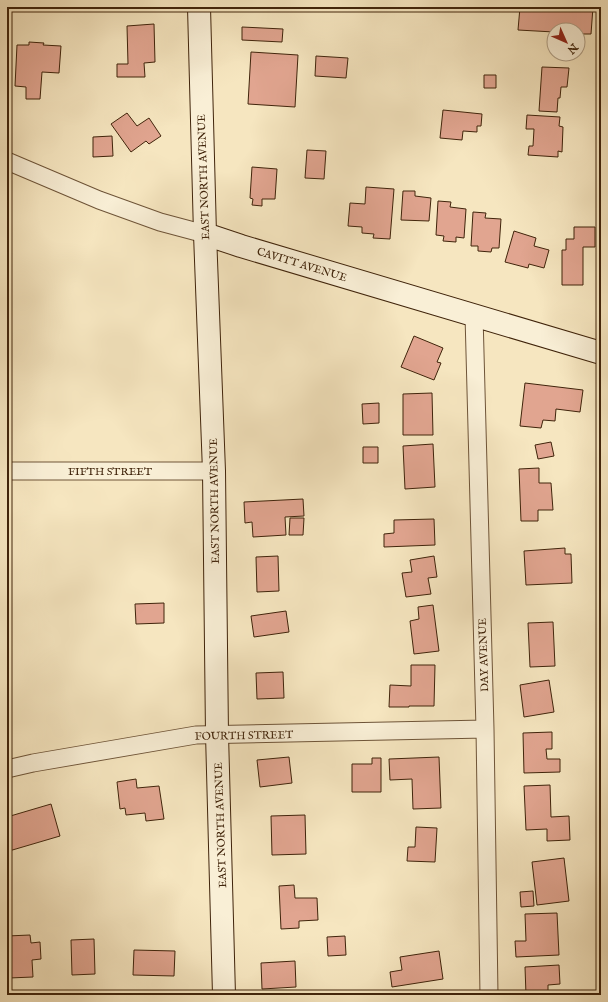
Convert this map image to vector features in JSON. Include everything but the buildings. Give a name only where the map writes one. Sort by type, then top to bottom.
[{"type":"street","name":"EAST NORTH AVENUE","points":[[199,7],[205,234],[214,471],[217,734],[224,995]]},
{"type":"street","name":"CAVITT AVENUE","points":[[7,161],[99,200],[160,222],[205,234],[601,353]]},
{"type":"street","name":"DAY AVENUE","points":[[474,315],[485,729],[489,995]]},
{"type":"street","name":"FIFTH STREET","points":[[7,471],[214,471]]},
{"type":"street","name":"FOURTH STREET","points":[[7,769],[33,763],[196,735],[485,729]]}]
